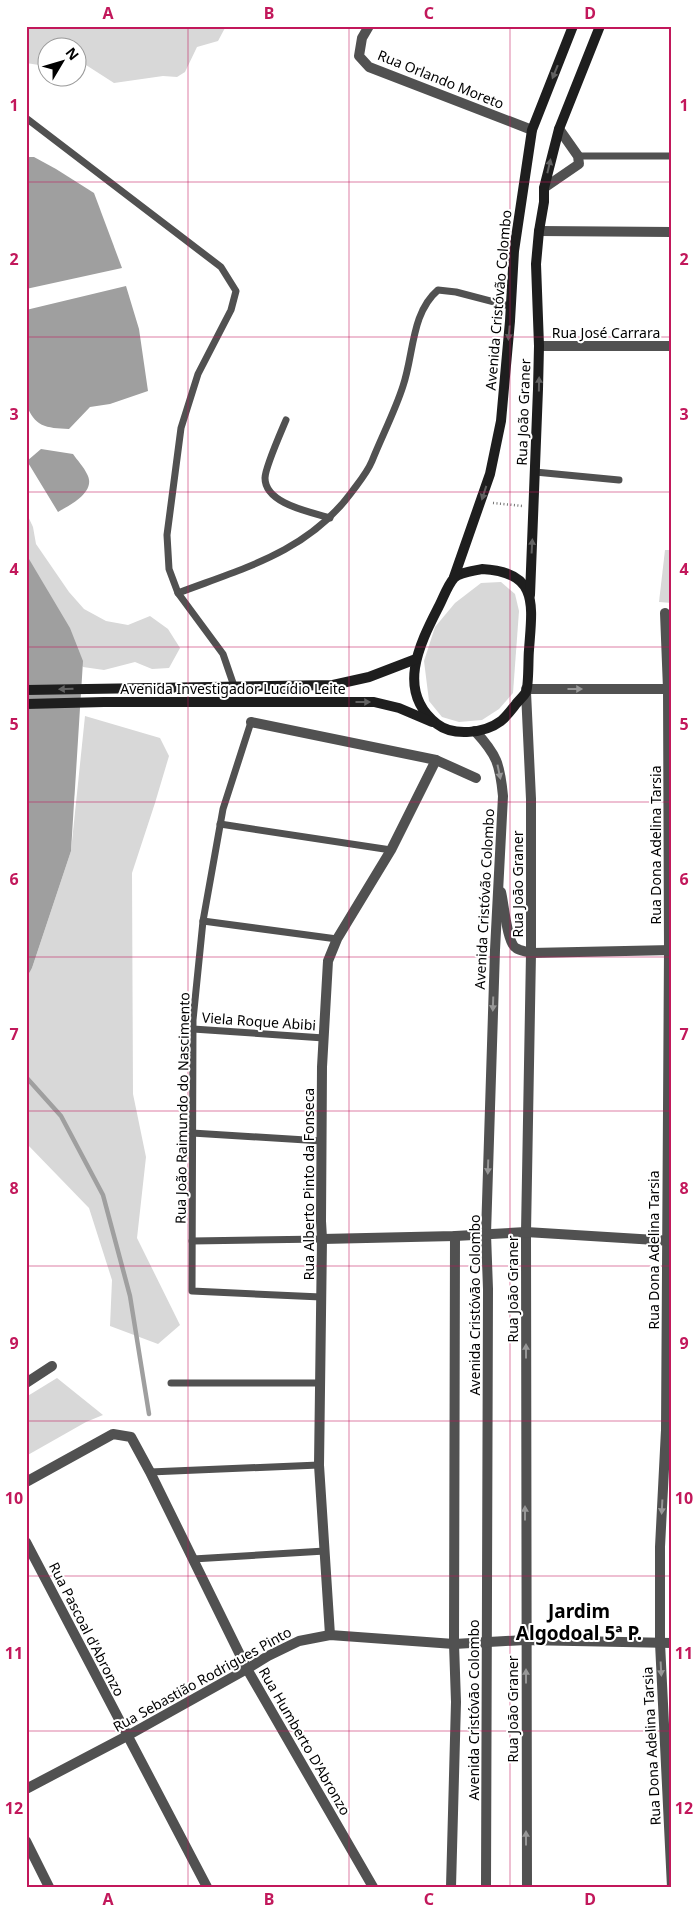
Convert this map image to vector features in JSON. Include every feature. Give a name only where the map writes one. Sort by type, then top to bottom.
[{"type":"main road","name":"Avenida Cristóvão Colombo","points":[[454,577],[482,501],[490,474],[500,422],[514,251],[532,130],[573,26]]},
{"type":"main road","points":[[539,231],[544,202],[544,188],[559,129],[600,26]]},
{"type":"main road","name":"Rua João Graner","points":[[530,595],[539,346],[536,264],[539,231]]},
{"type":"main road","points":[[482,569],[499,570],[512,575],[520,581],[530,595],[532,610],[526,690],[502,720],[490,727],[461,732],[441,727],[429,718],[418,696],[413,676],[421,640],[454,577],[466,572],[482,569]]},
{"type":"main road","name":"Avenida Investigador Lucídio Leite","points":[[26,690],[106,687],[333,685],[370,677],[416,659]]},
{"type":"main road","name":"Avenida Investigador Lucídio Leite","points":[[26,704],[104,702],[374,702],[400,708],[436,723]]},
{"type":"street","name":"Rua Orlando Moreto","points":[[368,26],[362,38],[359,56],[369,67],[532,130]]},
{"type":"street","points":[[544,188],[579,164],[578,156],[559,129]]},
{"type":"street","points":[[539,231],[672,232]]},
{"type":"street","name":"Rua José Carrara","points":[[539,346],[672,346]]},
{"type":"street","name":"Rua Dona Adelina Tarsia","points":[[665,613],[670,689],[669,1241],[666,1430],[660,1547],[660,1643],[672,1887]]},
{"type":"street","points":[[526,690],[670,689]]},
{"type":"street","name":"Rua João Graner","points":[[526,690],[531,799],[531,953],[526,1232],[525,1640],[527,1887]]},
{"type":"street","points":[[251,722],[436,760],[476,778]]},
{"type":"street","name":"Avenida Cristóvão Colombo","points":[[475,731],[496,758],[501,775],[503,796],[498,882],[486,1234],[488,1290],[486,1887]]},
{"type":"street","name":"Rua Alberto Pinto da Fonseca","points":[[330,1635],[319,1465],[322,1141],[328,961],[337,940],[391,850],[436,760]]},
{"type":"street","points":[[498,882],[505,906],[508,937],[516,949],[531,953],[670,950]]},
{"type":"street","points":[[322,1238],[455,1236],[526,1232],[669,1241]]},
{"type":"street","name":"Avenida Cristóvão Colombo","points":[[451,1887],[456,1702],[454,1644],[455,1236]]},
{"type":"street","points":[[26,1383],[52,1366]]},
{"type":"street","name":"Rua Humberto D'Abronzo","points":[[26,1482],[113,1434],[131,1437],[247,1669],[373,1887]]},
{"type":"street","name":"Rua Pascoal d'Abronzo","points":[[26,1542],[207,1887]]},
{"type":"street","name":"Rua Sebastião Rodrigues Pinto","points":[[26,1789],[127,1736],[268,1656],[299,1641],[330,1635],[454,1644],[525,1640],[672,1643]]},
{"type":"street","points":[[26,1841],[49,1887]]},
{"type":"lane","points":[[26,118],[221,267],[236,291],[231,310],[198,374],[181,428],[167,535],[169,569],[178,593],[223,654],[234,686]]},
{"type":"lane","points":[[578,156],[672,156]]},
{"type":"lane","points":[[178,593],[283,552],[316,530],[342,506],[370,466],[404,385],[418,321],[424,305],[430,296],[438,290],[456,292],[510,306]]},
{"type":"lane","points":[[286,420],[265,476],[266,486],[274,496],[288,505],[330,518]]},
{"type":"lane","points":[[535,472],[619,480]]},
{"type":"lane","name":"Rua João Raimundo do Nascimento","points":[[251,722],[223,809],[203,921],[193,1030],[192,1291],[321,1297]]},
{"type":"lane","points":[[220,824],[391,850]]},
{"type":"lane","points":[[203,921],[337,940]]},
{"type":"lane","name":"Viela Roque Abibi","points":[[193,1030],[324,1038]]},
{"type":"lane","points":[[192,1133],[322,1141]]},
{"type":"lane","points":[[192,1241],[322,1238]]},
{"type":"lane","points":[[171,1383],[320,1383]]},
{"type":"lane","points":[[150,1472],[319,1465]]},
{"type":"lane","points":[[193,1560],[325,1551]]},
{"type":"path","points":[[482,501],[534,507]]},
{"type":"shaded area","points":[[26,26],[226,26],[218,41],[197,47],[185,72],[177,77],[163,76],[114,83],[88,66],[88,38],[38,38],[38,65],[26,63]]},
{"type":"shaded area","points":[[26,157],[34,157],[94,193],[122,268],[26,289]]},
{"type":"shaded area","points":[[126,286],[139,329],[148,391],[110,404],[90,407],[69,429],[47,427],[37,422],[26,403],[26,310]]},
{"type":"shaded area","points":[[41,449],[73,454],[86,471],[89,481],[88,487],[81,497],[58,512],[27,461]]},
{"type":"shaded area","points":[[26,512],[33,527],[36,544],[69,592],[84,609],[106,621],[128,625],[150,616],[168,629],[180,648],[169,668],[152,669],[135,662],[104,670],[83,667],[26,584]]},
{"type":"shaded area","points":[[665,550],[672,550],[672,603],[659,602]]},
{"type":"shaded area","points":[[26,554],[70,628],[83,661],[71,851],[32,968],[26,979]]},
{"type":"shaded area","points":[[501,582],[515,594],[519,611],[513,693],[499,709],[482,720],[459,722],[442,717],[429,701],[424,661],[435,627],[455,603],[481,583]]},
{"type":"shaded area","points":[[85,716],[160,738],[169,756],[132,873],[133,1094],[146,1157],[137,1238],[180,1325],[158,1344],[110,1326],[112,1280],[89,1208],[26,1143],[26,979],[32,968],[71,851]]},
{"type":"shaded area","points":[[57,1378],[103,1415],[86,1422],[26,1456],[26,1397]]},
{"type":"waterway","points":[[26,1077],[61,1116],[103,1195],[130,1296],[149,1414]]},
{"type":"district","name":"Jardim Algodoal 5ª P.","points":[[579,1622]]}]
